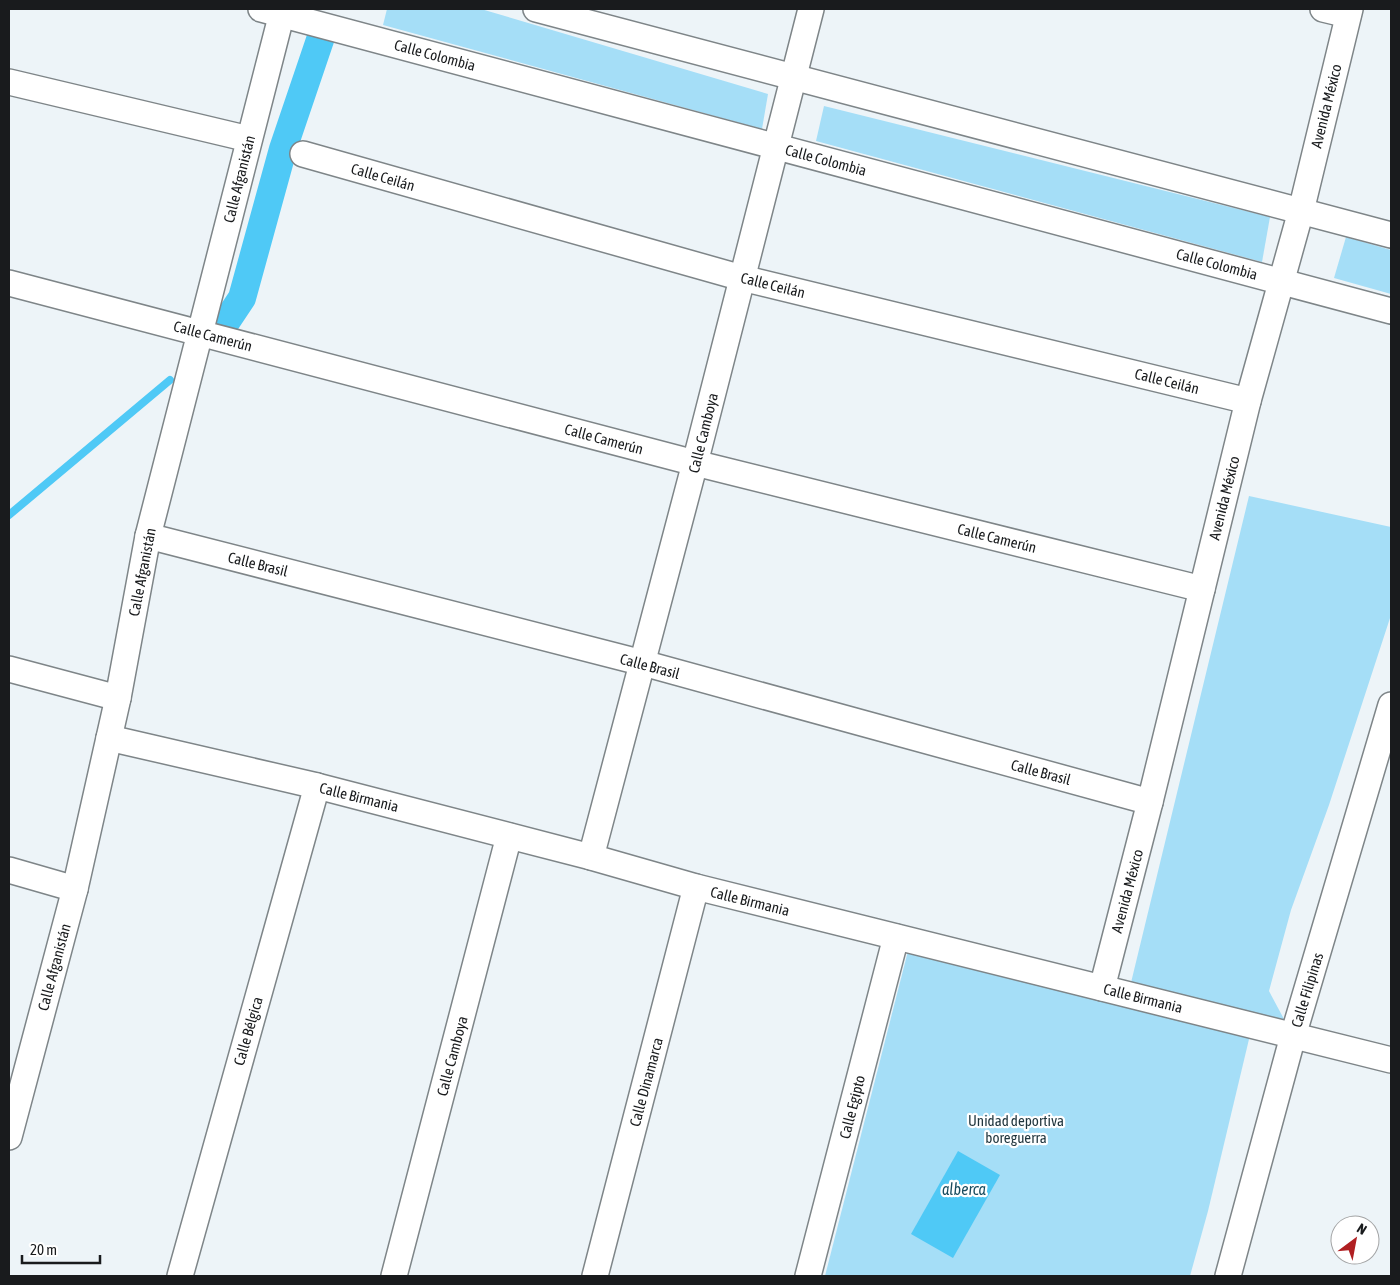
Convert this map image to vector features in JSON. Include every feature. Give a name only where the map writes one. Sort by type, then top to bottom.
[{"type":"street","points":[[536,9],[1391,235]]},
{"type":"street","name":"Calle Camboya","points":[[591,857],[643,664],[811,9]]},
{"type":"street","points":[[1323,9],[1349,12]]},
{"type":"street","name":"Calle Afganistán","points":[[9,1137],[16,1080],[75,889],[110,738],[148,536],[249,139],[275,10]]},
{"type":"street","name":"Calle Colombia","points":[[275,10],[1391,311]]},
{"type":"street","name":"Avenida México","points":[[1102,988],[1150,802],[1248,401],[1301,211],[1349,12]]},
{"type":"street","points":[[9,82],[249,139]]},
{"type":"street","name":"Calle Ceilán","points":[[303,154],[742,278],[1248,401]]},
{"type":"street","name":"Calle Camerún","points":[[9,283],[695,463],[1202,589]]},
{"type":"street","name":"Calle Brasil","points":[[148,536],[643,664],[1150,802]]},
{"type":"street","points":[[9,668],[118,698]]},
{"type":"street","name":"Calle Filipinas","points":[[1228,1276],[1293,1036],[1391,705]]},
{"type":"street","name":"Calle Birmania","points":[[110,738],[317,786],[591,857],[696,887],[1391,1060]]},
{"type":"street","name":"Calle Bélgica","points":[[180,1276],[317,786]]},
{"type":"street","name":"Calle Camboya","points":[[394,1276],[509,836]]},
{"type":"street","points":[[9,870],[75,889]]},
{"type":"street","name":"Calle Dinamarca","points":[[595,1276],[696,887]]},
{"type":"street","name":"Calle Egipto","points":[[808,1276],[896,937]]},
{"type":"green space","points":[[387,9],[481,9],[768,94],[762,129],[383,25]]},
{"type":"green space","points":[[824,106],[1270,217],[1262,262],[816,141]]},
{"type":"green space","points":[[1346,237],[1391,250],[1391,294],[1334,278]]},
{"type":"green space","points":[[1249,496],[1391,527],[1391,615],[1329,805],[1291,910],[1269,991],[1293,1036],[1128,995]]},
{"type":"green space","name":"Unidad deportiva boreguerra","points":[[908,951],[1250,1035],[1208,1211],[1190,1276],[825,1276]]},
{"type":"water","name":"alberca","points":[[958,1151],[1000,1175],[953,1258],[911,1234]]},
{"type":"waterway","points":[[226,322],[242,298],[283,149],[321,37]]},
{"type":"waterway","points":[[9,515],[170,380]]}]
